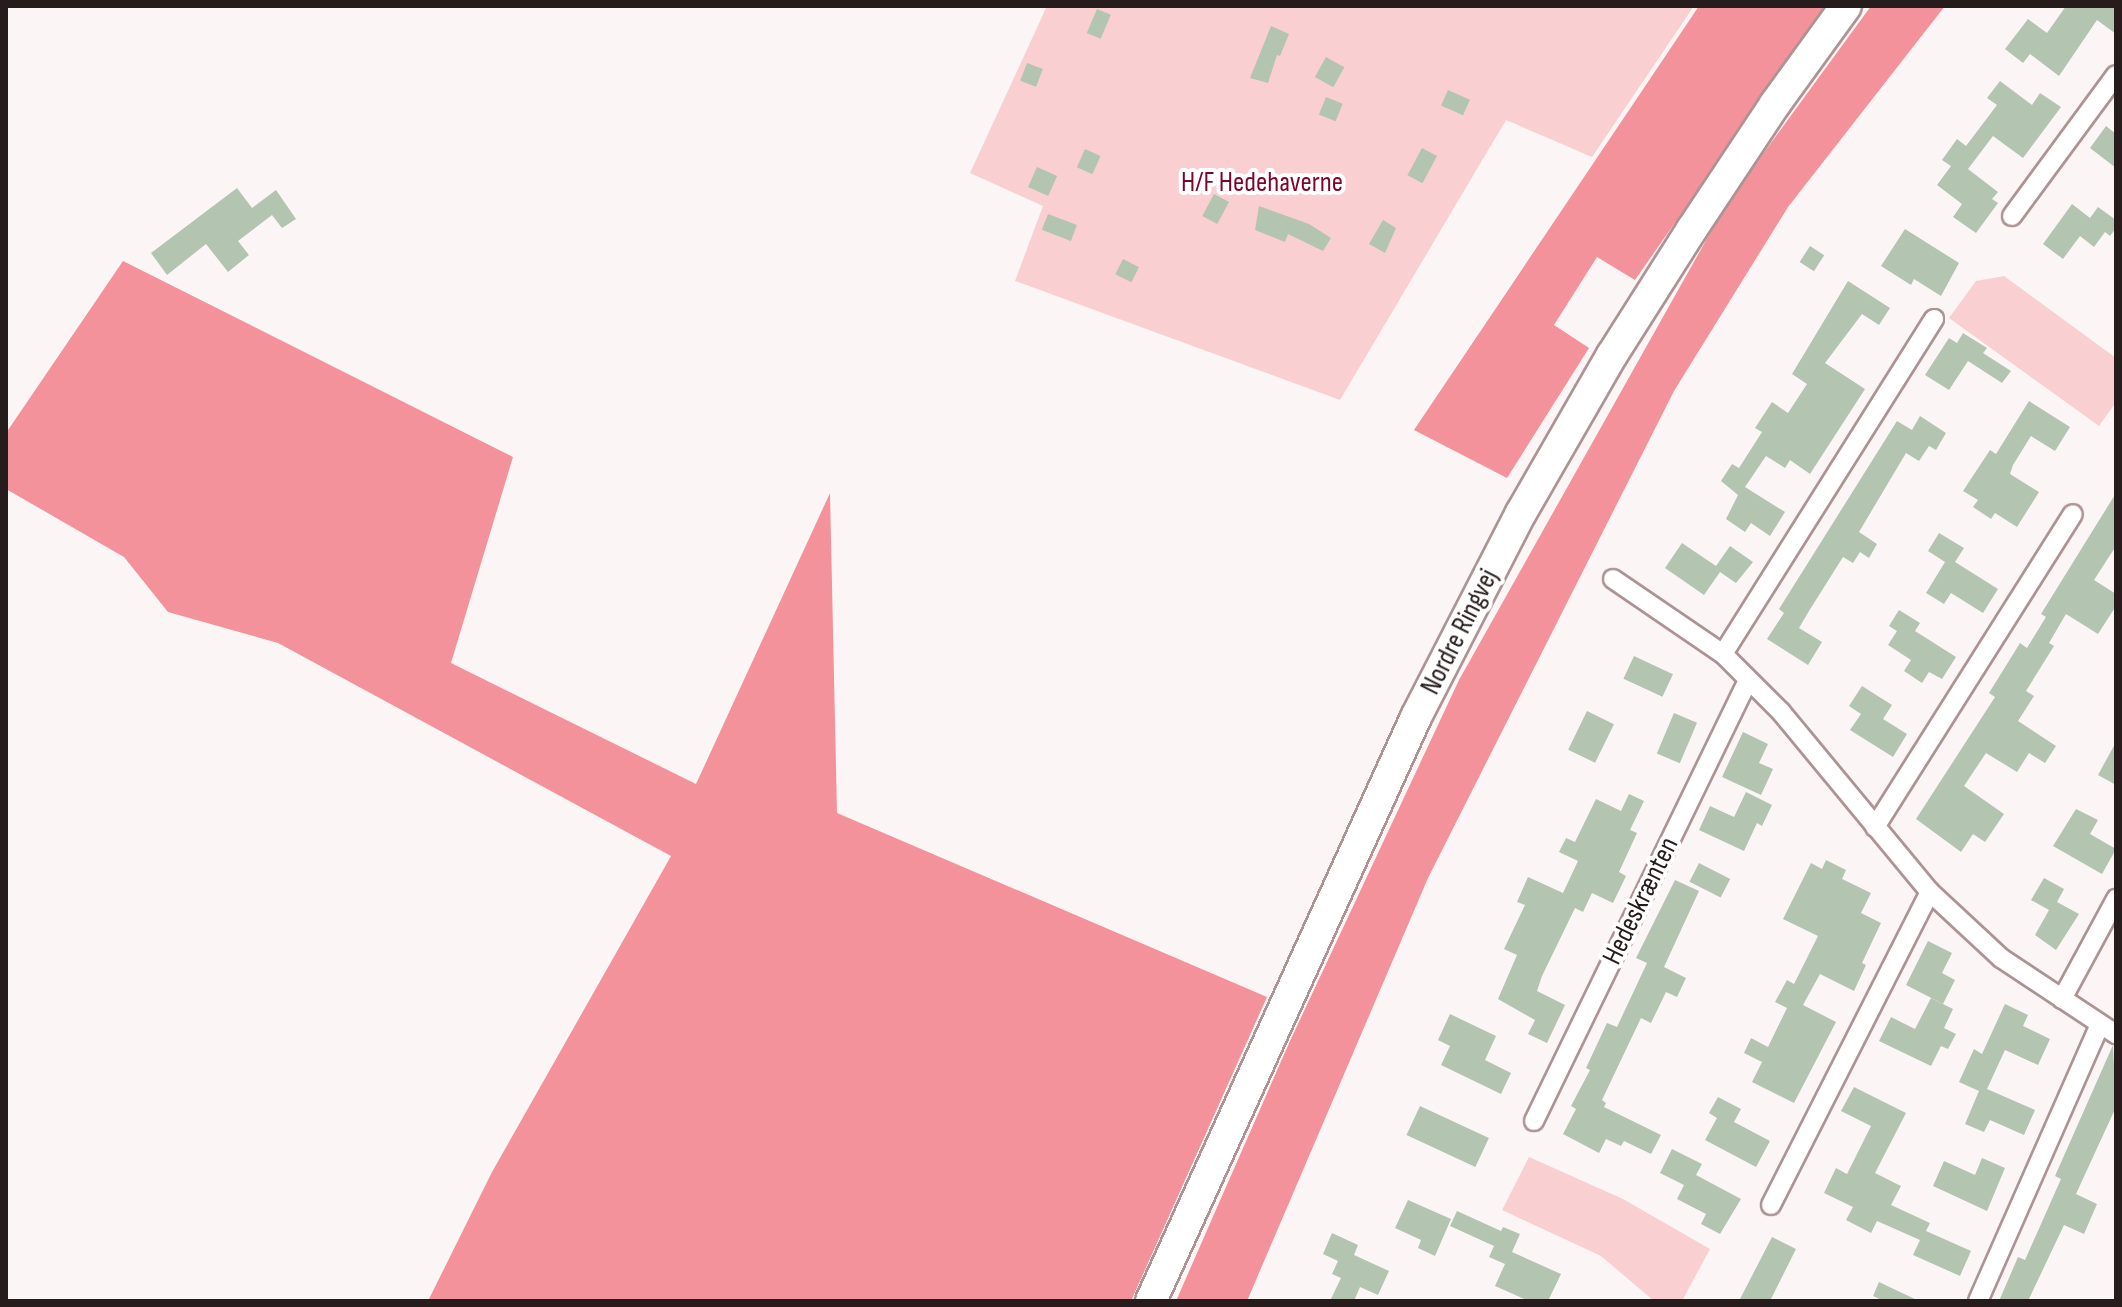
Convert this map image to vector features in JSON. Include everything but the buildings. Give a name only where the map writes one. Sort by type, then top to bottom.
[{"type":"main road","name":"Nordre Ringvej","points":[[1151,1301],[1416,717],[1521,513],[1612,355],[1692,229],[1775,104],[1846,6]]},
{"type":"street","points":[[2012,216],[2116,75]]},
{"type":"street","points":[[1723,654],[1934,319]]},
{"type":"street","points":[[1875,827],[2073,514]]},
{"type":"street","points":[[1613,579],[1723,654],[1781,712],[1930,892],[2001,958],[2108,1030],[1978,1301]]},
{"type":"street","name":"Hedeskrænten","points":[[1534,1121],[1748,681]]},
{"type":"street","points":[[1771,1205],[1930,892]]},
{"type":"street","points":[[2062,999],[2116,899]]},
{"type":"green space","name":"H/F Hedehaverne","points":[[1047,6],[1694,6],[1592,157],[1506,120],[1340,400],[1015,281],[1043,206],[970,173]]},
{"type":"green space","points":[[2004,276],[2116,358],[2116,402],[2099,426],[1949,318],[1976,281]]},
{"type":"green space","points":[[1529,1157],[1623,1199],[1710,1249],[1682,1301],[1654,1301],[1601,1256],[1502,1210]]},
{"type":"shaded area","points":[[1699,6],[1826,6],[1635,280],[1597,257],[1554,325],[1589,348],[1507,478],[1414,430]]},
{"type":"shaded area","points":[[1871,6],[1945,6],[1788,207],[1674,391],[1428,878],[1247,1301],[1176,1301],[1290,1041],[1459,680],[1727,203]]},
{"type":"shaded area","points":[[123,261],[513,457],[451,663],[696,784],[830,493],[837,813],[1267,997],[1131,1301],[428,1301],[492,1172],[671,856],[278,643],[168,612],[124,557],[6,489],[6,433]]}]
